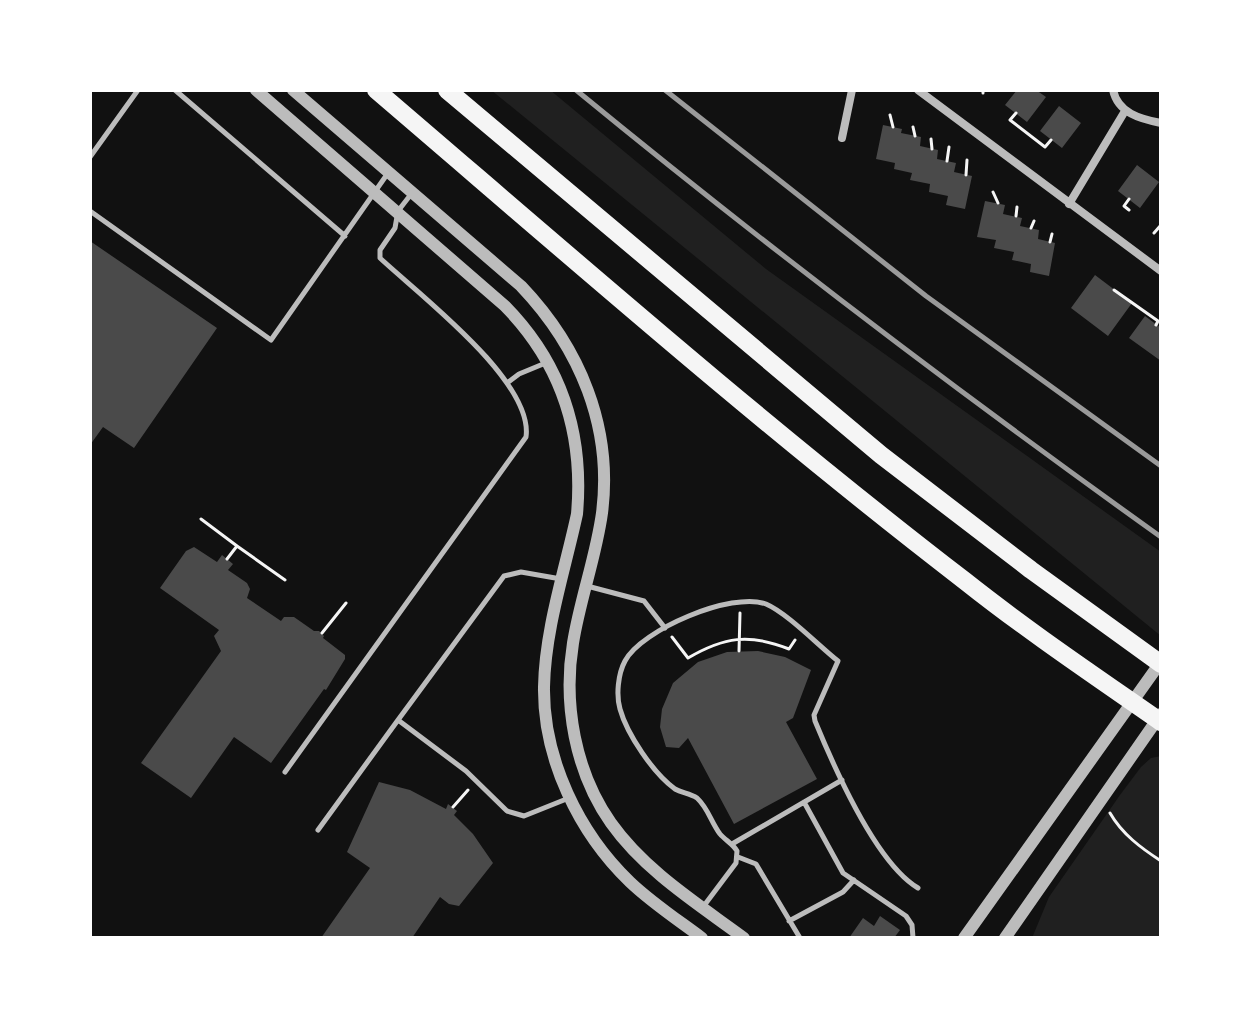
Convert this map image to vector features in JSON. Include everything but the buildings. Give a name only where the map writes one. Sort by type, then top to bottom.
[{"type":"highway","points":[[376,90],[854,494],[979,592],[1131,702],[1160,718]]},
{"type":"highway","points":[[447,90],[871,447],[1031,570],[1160,663]]},
{"type":"street","points":[[256,90],[505,306],[532,337],[548,362],[572,420],[578,465],[577,514],[547,654],[544,689],[549,736],[570,798],[583,824],[615,866],[649,899],[687,934],[702,938]]},
{"type":"street","points":[[293,90],[529,295],[552,321],[581,372],[599,425],[604,466],[602,511],[573,645],[569,692],[574,736],[598,801],[625,841],[659,873],[744,938]]},
{"type":"street","points":[[842,138],[852,90]]},
{"type":"street","points":[[918,90],[1161,271]]},
{"type":"street","points":[[1113,90],[1115,99],[1125,111],[1161,123]]},
{"type":"street","points":[[1069,204],[1125,111]]},
{"type":"street","points":[[563,580],[586,586]]},
{"type":"street","points":[[964,938],[1160,663]]},
{"type":"street","points":[[1005,938],[1160,718]]},
{"type":"lane","points":[[90,157],[138,90]]},
{"type":"lane","points":[[175,90],[345,236]]},
{"type":"lane","points":[[90,211],[271,340],[389,172]]},
{"type":"lane","points":[[285,772],[526,437],[518,403],[507,383],[467,337],[380,258],[380,250],[395,228],[398,211],[412,192]]},
{"type":"lane","points":[[507,383],[519,374],[548,362]]},
{"type":"lane","points":[[318,830],[504,576],[521,572],[563,580]]},
{"type":"lane","points":[[586,586],[644,601],[665,628]]},
{"type":"lane","points":[[703,908],[738,857],[737,851],[721,835],[696,797],[673,788],[648,760],[627,728],[620,711],[618,689],[623,663],[639,644],[665,628],[711,608],[741,601],[766,604],[838,661],[814,715],[821,735],[842,780],[891,866],[918,888]]},
{"type":"lane","points":[[398,720],[466,771],[507,811],[524,816],[570,798]]},
{"type":"lane","points":[[731,844],[842,780]]},
{"type":"lane","points":[[804,802],[843,873],[906,916],[913,929],[913,938]]},
{"type":"lane","points":[[738,857],[756,864],[800,938]]},
{"type":"lane","points":[[789,921],[843,892],[854,880]]},
{"type":"path","points":[[1016,113],[1010,120],[1045,147],[1051,140]]},
{"type":"path","points":[[890,115],[893,127]]},
{"type":"path","points":[[913,127],[915,136]]},
{"type":"path","points":[[931,139],[932,149]]},
{"type":"path","points":[[947,161],[949,147]]},
{"type":"path","points":[[966,175],[967,160]]},
{"type":"path","points":[[993,192],[998,203]]},
{"type":"path","points":[[1129,199],[1124,206],[1129,210]]},
{"type":"path","points":[[1016,216],[1017,207]]},
{"type":"path","points":[[1031,228],[1034,221]]},
{"type":"path","points":[[1154,233],[1161,225]]},
{"type":"path","points":[[1050,242],[1052,234]]},
{"type":"path","points":[[1114,290],[1158,321],[1156,325]]},
{"type":"path","points":[[201,519],[285,580]]},
{"type":"path","points":[[227,559],[237,546]]},
{"type":"path","points":[[739,651],[741,601]]},
{"type":"path","points":[[322,633],[346,603]]},
{"type":"path","points":[[671,637],[688,658],[719,642],[738,639],[756,639],[789,649]]},
{"type":"path","points":[[453,807],[459,800]]},
{"type":"path","points":[[1099,802],[1136,844],[1161,861]]},
{"type":"shaded area","points":[[491,90],[550,90],[766,269],[1161,552],[1161,636]]},
{"type":"shaded area","points":[[1161,756],[1161,938],[1032,938],[1049,897],[1120,795],[1141,767],[1151,758]]},
{"type":"railway","points":[[576,90],[719,206],[865,318],[1161,537]]},
{"type":"railway","points":[[665,90],[926,296],[1161,466]]}]
